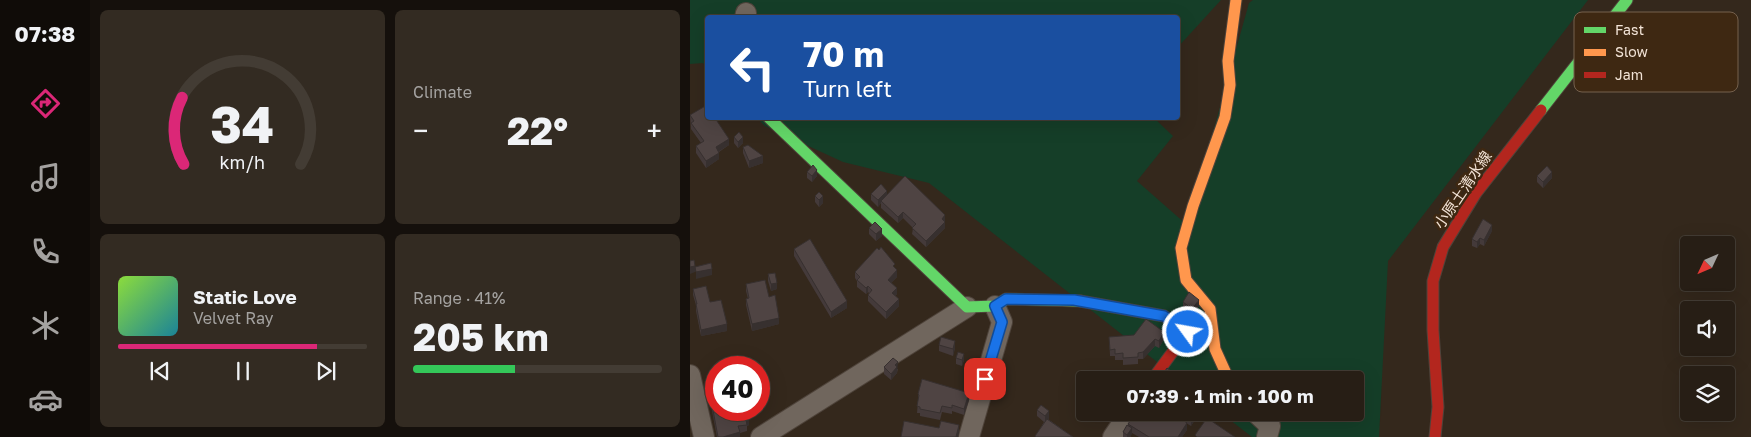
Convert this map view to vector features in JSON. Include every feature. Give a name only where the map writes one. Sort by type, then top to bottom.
[{"type":"street","points":[[1225,371],[1215,349],[1210,309],[1186,280],[1181,248],[1193,206],[1225,117],[1230,86],[1228,61],[1236,0]]},
{"type":"street","name":"小原土清水線","points":[[1617,12],[1626,0]]},
{"type":"street","name":"小原土清水線","points":[[1435,437],[1438,407],[1432,330],[1433,281],[1443,247],[1476,193],[1574,67]]},
{"type":"street","points":[[771,120],[967,307]]},
{"type":"street","points":[[761,437],[967,307],[995,306],[1006,299],[1074,300],[1164,316],[1188,332],[1159,371]]},
{"type":"street","points":[[969,437],[1002,322],[995,306]]},
{"type":"street","points":[[690,375],[704,437]]},
{"type":"street","points":[[1113,437],[1124,421]]},
{"type":"street","points":[[1265,421],[1270,426],[1266,437]]},
{"type":"green space","points":[[690,0],[1221,0],[1180,45],[1180,15],[705,15],[705,66],[703,63],[690,64]]},
{"type":"green space","points":[[1253,0],[1588,0],[1579,12],[1574,12],[1574,18],[1388,261],[1379,437],[1252,437],[1231,421],[1364,421],[1364,371],[1169,371],[929,183],[843,162],[765,126],[759,120],[1156,120],[1173,136],[1137,181],[1187,225],[1249,3]]},
{"type":"building","points":[[705,106],[705,120],[716,120],[729,139],[716,147],[719,153],[706,161],[696,146],[704,141],[691,123],[694,121],[690,115]]},
{"type":"building","points":[[739,132],[743,137],[738,142],[734,137]]},
{"type":"building","points":[[748,145],[763,156],[749,161],[743,147]]},
{"type":"building","points":[[813,165],[817,170],[812,176],[807,172]]},
{"type":"building","points":[[1547,166],[1552,172],[1543,182],[1537,176]]},
{"type":"building","points":[[905,176],[945,215],[942,219],[945,222],[926,241],[912,228],[916,224],[903,212],[898,217],[881,201]]},
{"type":"building","points":[[881,184],[887,191],[878,200],[871,194]]},
{"type":"building","points":[[819,192],[823,196],[819,200],[815,196]]},
{"type":"building","points":[[1483,219],[1492,225],[1484,240],[1480,238],[1477,242],[1472,239]]},
{"type":"building","points":[[875,222],[882,229],[876,234],[869,228]]},
{"type":"building","points":[[810,239],[847,301],[831,312],[794,249]]},
{"type":"building","points":[[881,247],[895,264],[893,266],[897,270],[888,280],[897,288],[892,293],[899,299],[886,312],[868,295],[872,290],[868,286],[866,288],[857,280],[860,277],[855,272],[877,248],[879,250]]},
{"type":"building","points":[[694,260],[695,266],[690,267],[690,261]]},
{"type":"building","points":[[711,263],[712,269],[696,272],[695,267]]},
{"type":"building","points":[[775,273],[777,283],[771,284],[768,274]]},
{"type":"building","points":[[765,280],[769,297],[775,295],[779,318],[752,324],[746,299],[749,298],[746,284]]},
{"type":"building","points":[[706,286],[710,302],[721,300],[727,324],[701,330],[693,289]]},
{"type":"building","points":[[1189,292],[1199,300],[1192,309],[1183,302]]},
{"type":"building","points":[[1146,319],[1164,332],[1159,341],[1155,339],[1143,352],[1138,353],[1138,357],[1123,358],[1123,353],[1115,354],[1115,349],[1110,350],[1109,337],[1134,335]]},
{"type":"building","points":[[941,337],[955,341],[953,349],[939,345]]},
{"type":"building","points":[[958,352],[964,354],[962,360],[956,358]]},
{"type":"building","points":[[893,358],[898,362],[895,365],[897,367],[891,374],[884,367]]},
{"type":"building","points":[[922,379],[969,393],[964,409],[952,405],[952,408],[942,406],[940,413],[920,409],[917,406]]},
{"type":"building","points":[[1041,405],[1049,411],[1045,416],[1037,410]]},
{"type":"building","points":[[1047,419],[1073,437],[1036,437]]},
{"type":"building","points":[[715,421],[746,421],[747,425],[738,426],[740,432],[718,437]]},
{"type":"building","points":[[904,421],[939,428],[941,421],[959,425],[956,437],[901,437]]},
{"type":"building","points":[[1130,421],[1184,421],[1187,423],[1178,437],[1149,437],[1128,424]]},
{"type":"building","points":[[1205,421],[1211,421],[1235,437],[1197,437],[1195,435]]},
{"type":"building","points":[[1127,425],[1132,428],[1127,435],[1123,432]]},
{"type":"traffic: fast","points":[[1618,12],[1627,0]]},
{"type":"traffic: fast","points":[[1541,110],[1574,68]]},
{"type":"traffic: fast","points":[[771,120],[967,307],[995,306],[1006,299],[1080,301]]},
{"type":"traffic: slow","points":[[1225,371],[1215,349],[1210,309],[1186,280],[1181,248],[1193,206],[1225,117],[1230,85],[1228,61],[1236,0]]},
{"type":"traffic: jam","points":[[1435,437],[1438,407],[1433,330],[1433,281],[1443,247],[1476,193],[1541,110]]},
{"type":"traffic: jam","points":[[1080,301],[1164,316],[1188,331],[1159,371]]},
{"type":"route","points":[[985,379],[1002,322],[995,306],[1006,299],[1074,300],[1164,316],[1188,332]]}]
